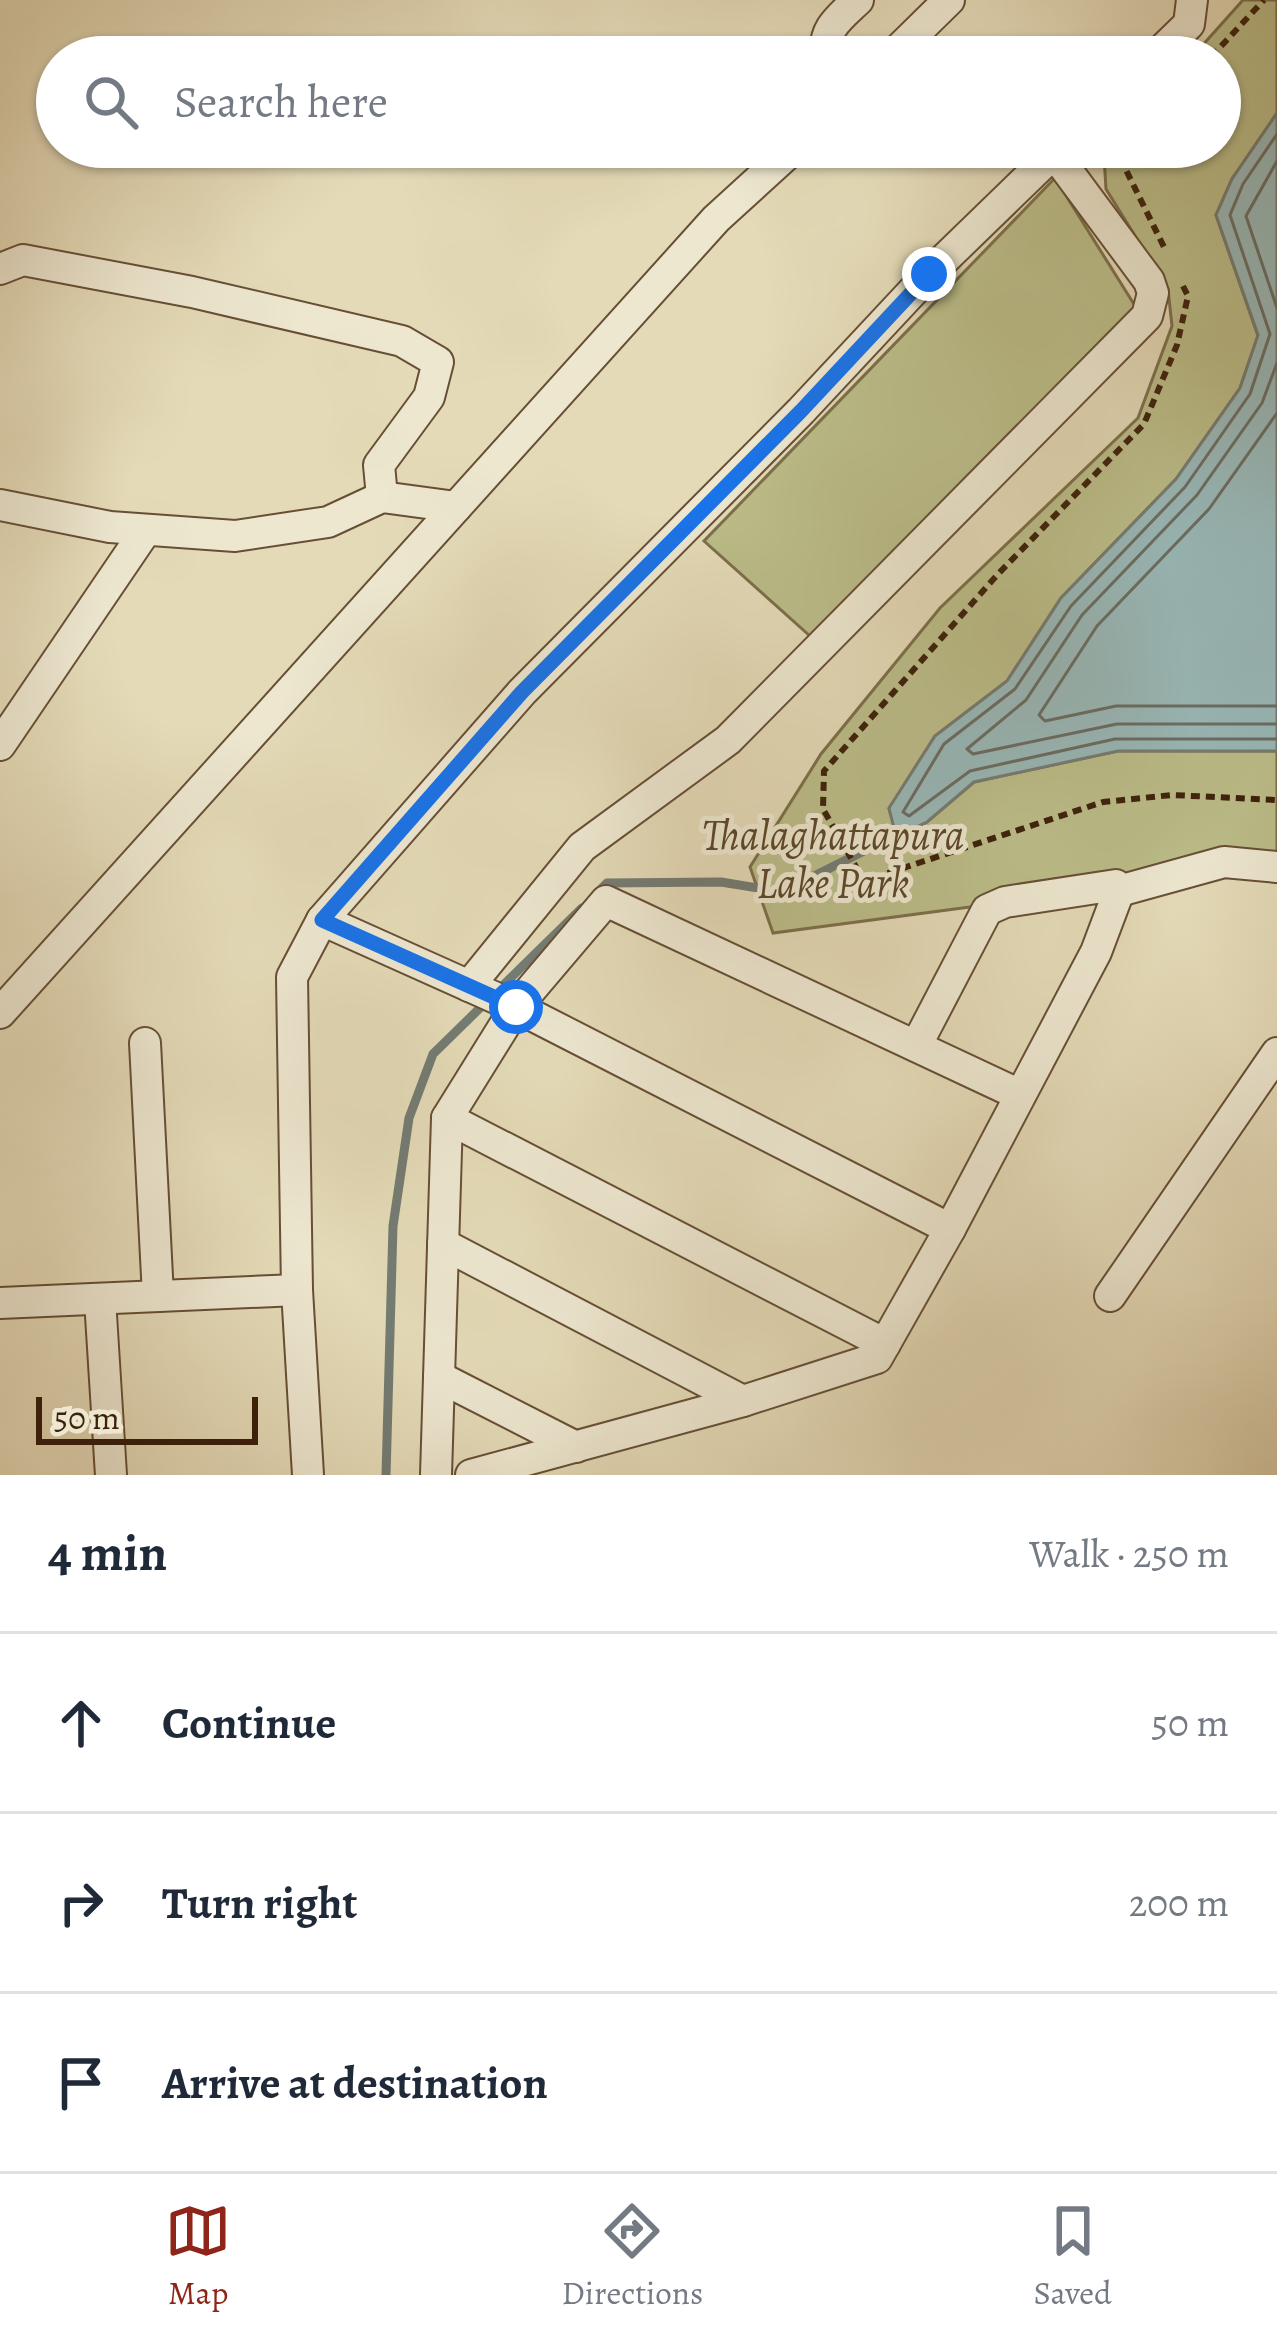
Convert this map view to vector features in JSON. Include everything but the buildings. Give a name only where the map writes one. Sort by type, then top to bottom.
[{"type":"street","points":[[827,36],[858,0]]},
{"type":"street","points":[[912,36],[949,0]]},
{"type":"street","points":[[1177,36],[1189,24],[1197,4]]},
{"type":"street","points":[[0,1013],[716,219],[772,168]]},
{"type":"street","points":[[308,1475],[297,1290],[292,977],[322,920],[522,692],[1038,168]]},
{"type":"street","points":[[469,986],[582,848],[728,740],[1147,316],[1153,292],[1149,281],[1070,168]]},
{"type":"street","points":[[0,269],[23,260],[192,292],[402,341],[438,362],[429,397],[379,465],[382,497]]},
{"type":"street","points":[[0,505],[110,527],[235,536],[328,522],[382,497],[456,507]]},
{"type":"street","points":[[0,745],[146,530]]},
{"type":"street","points":[[1119,891],[1224,862],[1277,867]]},
{"type":"street","points":[[471,1475],[743,1401],[877,1358],[1096,952],[1119,891],[1116,885],[1005,902],[987,910],[916,1046]]},
{"type":"street","points":[[436,1475],[447,1118],[516,1007],[607,901],[1019,1095]]},
{"type":"street","points":[[322,920],[516,1007],[950,1229]]},
{"type":"street","points":[[145,1042],[158,1296]]},
{"type":"street","points":[[1110,1296],[1277,1053]]},
{"type":"street","points":[[447,1118],[885,1344]]},
{"type":"street","points":[[443,1244],[743,1401]]},
{"type":"street","points":[[0,1303],[297,1290]]},
{"type":"street","points":[[100,1299],[111,1475]]},
{"type":"street","points":[[439,1377],[576,1447]]},
{"type":"path","points":[[1231,36],[1264,0]]},
{"type":"path","points":[[1127,168],[1167,254]]},
{"type":"path","points":[[1178,275],[1188,296],[1177,345],[1144,424],[998,574],[824,771],[823,809],[864,881],[1103,802],[1172,795],[1277,800]]},
{"type":"green space","name":"Thalaghattapura Lake Park","points":[[1243,0],[1277,0],[1277,113],[1241,166],[1241,36],[1211,36]]},
{"type":"green space","name":"Thalaghattapura Lake Park","points":[[1105,168],[1240,168],[1216,215],[1258,336],[1240,388],[1176,479],[1061,598],[1007,681],[935,736],[889,809],[897,836],[927,822],[974,782],[1118,751],[1277,751],[1277,861],[1222,856],[970,907],[773,933],[750,867],[821,754],[940,608],[1138,418],[1172,326],[1168,289],[1106,189]]},
{"type":"green space","points":[[1055,178],[1137,309],[810,636],[704,541]]},
{"type":"water","points":[[1277,113],[1277,751],[1118,751],[974,782],[927,822],[896,836],[889,808],[935,736],[1007,681],[1061,598],[1176,479],[1240,388],[1258,335],[1216,215],[1241,166]]},
{"type":"waterway","points":[[598,892],[607,883],[721,882],[782,892],[866,850]]},
{"type":"waterway","points":[[386,1475],[393,1226],[409,1118],[433,1054],[582,908]]},
{"type":"route","points":[[516,1007],[322,920],[522,692],[801,411],[929,274]]}]
